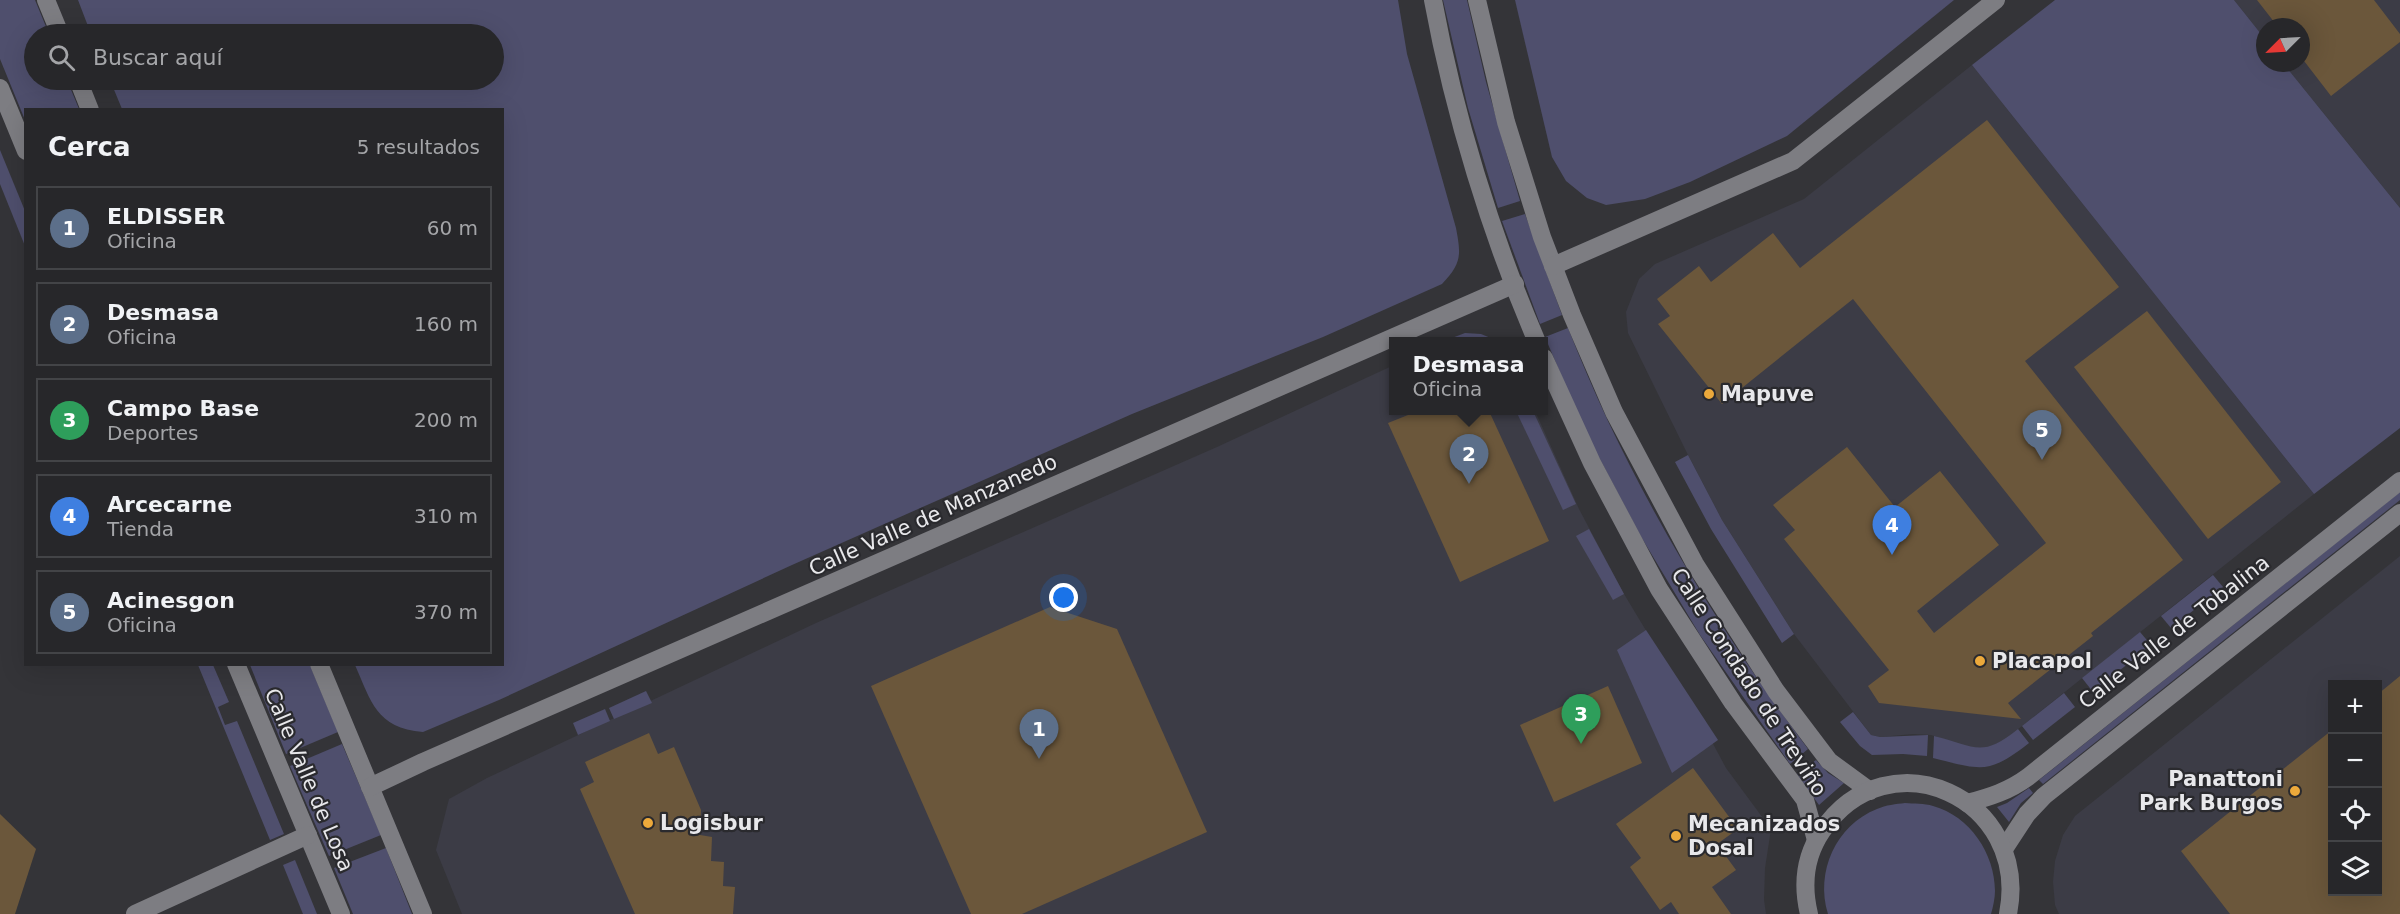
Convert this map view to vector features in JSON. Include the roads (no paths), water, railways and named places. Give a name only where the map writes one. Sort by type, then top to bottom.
[{"type":"street","points":[[46,0],[56,24]]},
{"type":"street","points":[[1433,0],[1463,126],[1491,218],[1535,337]]},
{"type":"street","name":"Calle Condado de Treviño","points":[[1477,0],[1506,122],[1553,266],[1614,412],[1655,492],[1715,598],[1776,691],[1824,755],[1836,767],[1870,791]]},
{"type":"street","points":[[1553,266],[1793,161],[1996,0]]},
{"type":"street","points":[[0,88],[24,146]]},
{"type":"street","points":[[82,90],[89,108]]},
{"type":"street","name":"Calle Valle de Manzanedo","points":[[1394,337],[1515,284]]},
{"type":"street","name":"Calle Valle de Manzanedo","points":[[370,787],[1389,339]]},
{"type":"street","name":"Calle Condado de Treviño","points":[[1548,367],[1592,463],[1659,589],[1715,677],[1805,800],[1816,840]]},
{"type":"street","name":"Calle Valle de Tobalina","points":[[1967,803],[1999,794],[2013,788],[2028,777],[2400,481]]},
{"type":"street","points":[[2004,849],[2027,814],[2044,796],[2400,513]]},
{"type":"street","name":"Calle Valle de Losa","points":[[237,666],[341,914]]},
{"type":"street","points":[[320,666],[423,914]]},
{"type":"street","points":[[1809,914],[1804,896],[1806,867],[1816,840],[1830,819],[1842,808],[1870,791],[1898,784],[1927,786],[1955,795],[1989,823],[2004,849],[2011,881],[2008,914]]},
{"type":"street","points":[[135,914],[308,835]]},
{"type":"place","name":"Mapuve","points":[[1709,394]]},
{"type":"place","name":"Acinesgon","points":[[2042,460]]},
{"type":"place","name":"Desmasa","points":[[1469,484]]},
{"type":"place","name":"Arcecarne","points":[[1892,555]]},
{"type":"place","name":"Placapol","points":[[1980,661]]},
{"type":"place","name":"Campo Base","points":[[1581,744]]},
{"type":"place","name":"ELDISSER","points":[[1039,759]]},
{"type":"place","name":"Panattoni Park Burgos","points":[[2295,791]]},
{"type":"place","name":"Logisbur","points":[[648,823]]},
{"type":"place","name":"Mecanizados Dosal","points":[[1676,836]]}]
